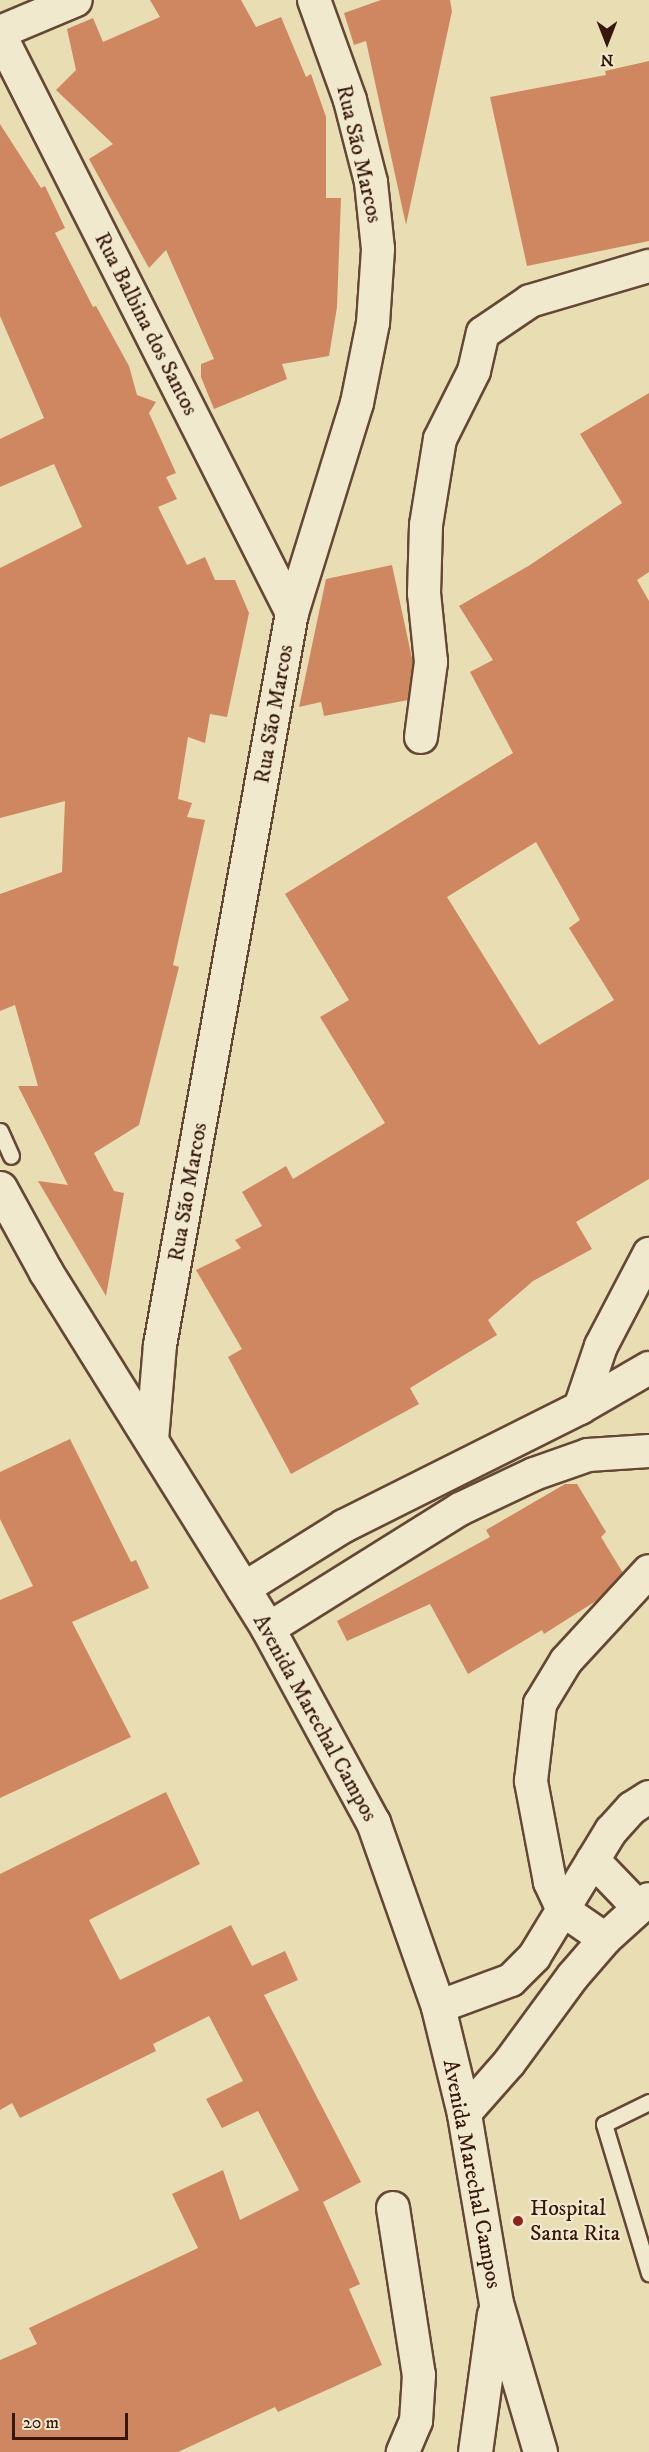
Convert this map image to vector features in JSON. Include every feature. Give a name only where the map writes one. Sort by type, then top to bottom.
[{"type":"street","points":[[0,33],[76,0]]},
{"type":"street","name":"Rua São Marcos","points":[[152,1440],[160,1345],[292,613],[357,403],[373,324],[378,249],[371,182],[350,100],[314,0]]},
{"type":"street","name":"Rua Balbina dos Santos","points":[[0,33],[292,613]]},
{"type":"street","points":[[421,736],[431,662],[424,593],[426,525],[440,439],[474,371],[483,333],[530,301],[649,266]]},
{"type":"street","name":"Avenida Marechal Campos","points":[[0,1188],[46,1272],[268,1629],[373,1822],[398,1884],[438,2007],[464,2114],[496,2303],[540,2452]]},
{"type":"street","points":[[580,1408],[602,1346],[649,1254]]},
{"type":"street","points":[[243,1589],[344,1526],[580,1408],[649,1368]]},
{"type":"street","points":[[268,1629],[460,1509],[534,1474],[588,1455],[649,1451]]},
{"type":"street","points":[[605,1939],[563,1910],[550,1882],[531,1781],[540,1704],[566,1661],[649,1571]]},
{"type":"street","points":[[438,2007],[511,1980],[534,1957],[593,1860],[618,1824],[649,1797]]},
{"type":"street","points":[[464,2114],[605,1939],[644,1903],[593,1860]]},
{"type":"street","points":[[393,2208],[419,2375],[416,2421],[403,2452]]},
{"type":"street","name":"Avenida Marechal Campos","points":[[475,2452],[496,2303]]},
{"type":"lane","points":[[0,1131],[11,1156]]},
{"type":"lane","points":[[649,2102],[604,2124],[649,2273]]},
{"type":"building","points":[[150,0],[241,0],[256,27],[281,17],[306,77],[311,74],[326,117],[326,198],[341,198],[337,307],[329,356],[282,364],[287,379],[214,409],[201,377],[201,364],[214,359],[166,250],[149,268],[89,159],[113,144],[56,90],[76,70],[67,29],[93,18],[103,42],[160,17]]},
{"type":"building","points":[[381,0],[450,0],[452,11],[406,225],[366,41],[354,45],[344,13]]},
{"type":"building","points":[[649,61],[649,241],[527,266],[490,97],[606,75],[605,71]]},
{"type":"building","points":[[0,124],[41,188],[45,186],[65,228],[55,233],[93,307],[96,306],[129,366],[137,395],[156,402],[149,413],[176,473],[166,477],[177,499],[158,507],[187,565],[205,557],[215,580],[235,580],[249,613],[227,717],[210,714],[205,743],[188,737],[178,799],[192,803],[187,817],[205,820],[173,965],[179,967],[139,1125],[94,1153],[114,1191],[124,1193],[106,1296],[38,1181],[68,1185],[18,1086],[38,1086],[15,1005],[0,1011],[0,894],[62,872],[65,801],[0,818],[0,568],[82,527],[54,464],[0,487],[0,439],[44,418],[0,316]]},
{"type":"building","points":[[649,393],[649,572],[637,580],[649,601],[649,1179],[576,1222],[592,1249],[533,1281],[488,1320],[497,1335],[410,1388],[419,1404],[291,1474],[228,1357],[242,1349],[196,1270],[241,1248],[235,1240],[262,1226],[242,1192],[286,1166],[293,1179],[385,1123],[320,1017],[349,1000],[285,894],[513,753],[470,672],[493,660],[459,606],[530,565],[622,503],[580,434]],"holes":[[[536,842],[580,920],[569,928],[614,1000],[539,1045],[447,897]]]},
{"type":"building","points":[[392,565],[413,663],[408,700],[324,716],[321,702],[299,707],[326,579]]},
{"type":"building","points":[[70,1439],[131,1562],[136,1560],[149,1588],[72,1622],[131,1737],[0,1798],[0,1600],[33,1586],[0,1519],[0,1472]]},
{"type":"building","points":[[565,1484],[577,1484],[606,1532],[601,1537],[623,1573],[599,1599],[544,1634],[542,1630],[468,1674],[430,1604],[347,1641],[337,1621],[490,1537],[486,1530]]},
{"type":"building","points":[[166,1792],[200,1864],[89,1920],[120,1980],[231,1925],[252,1966],[285,1951],[298,1980],[264,1995],[361,2182],[323,2202],[360,2284],[349,2289],[382,2365],[278,2412],[275,2407],[178,2452],[0,2452],[0,2360],[37,2344],[29,2328],[198,2248],[172,2194],[223,2170],[240,2220],[299,2190],[258,2111],[222,2128],[206,2099],[243,2081],[209,2016],[153,2044],[156,2051],[20,2118],[12,2103],[0,2110],[0,1874]]},
{"type":"place","name":"Hospital Santa Rita","points":[[518,2221]]}]
